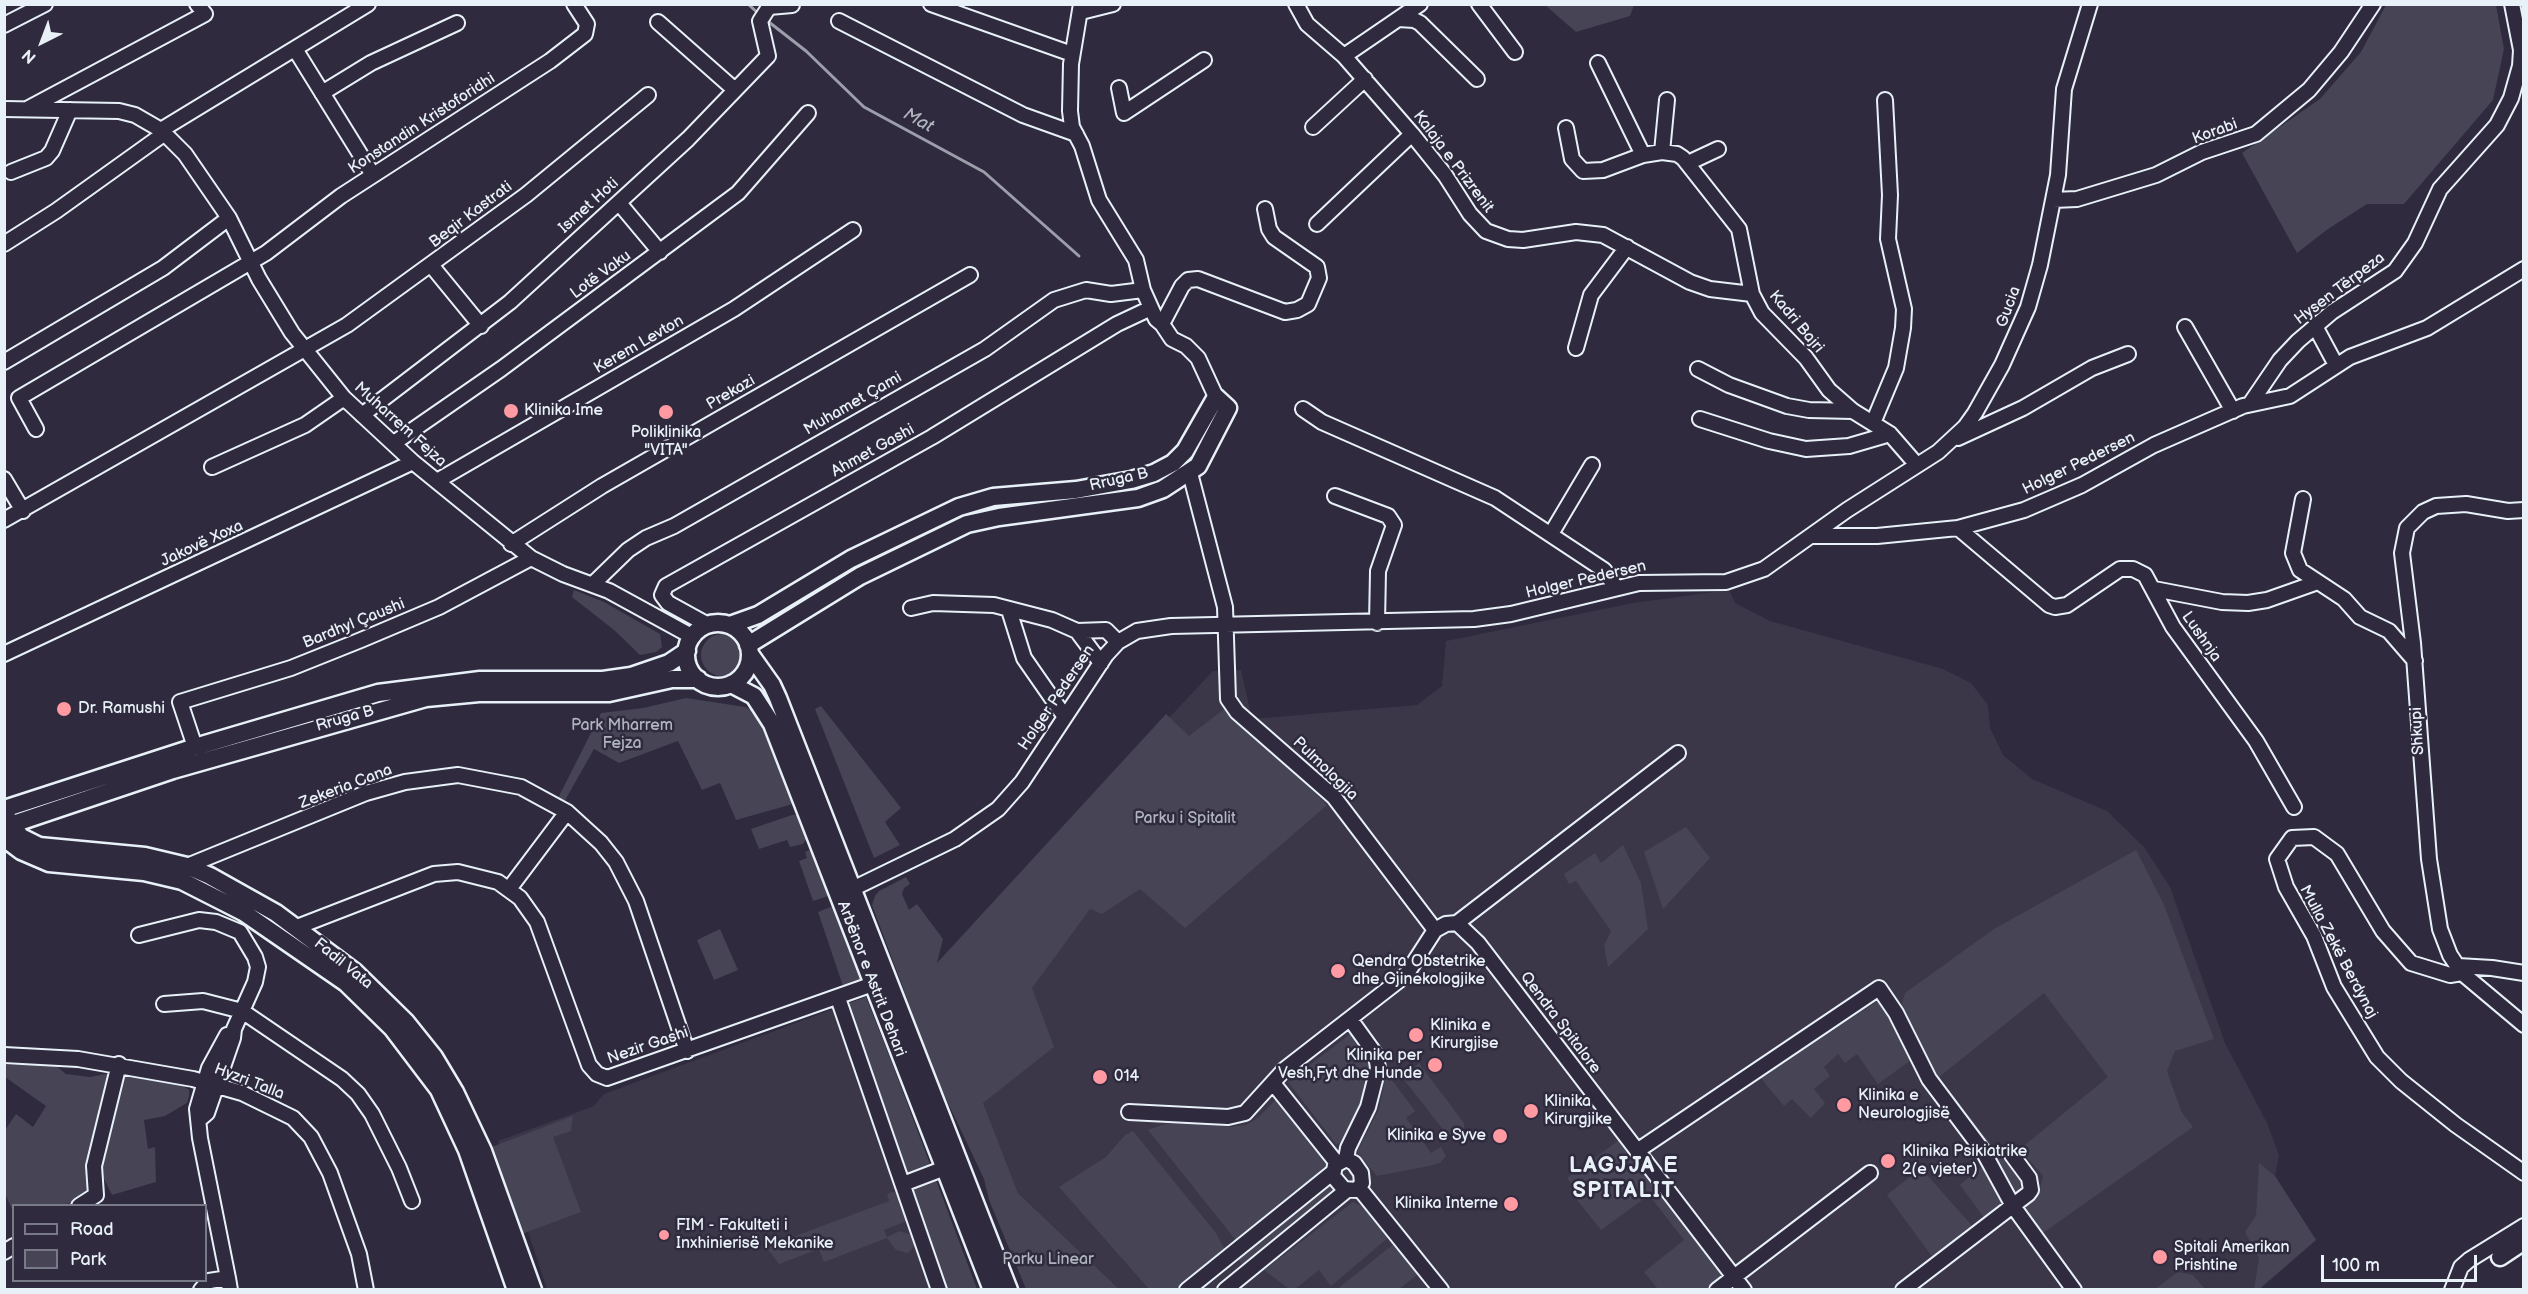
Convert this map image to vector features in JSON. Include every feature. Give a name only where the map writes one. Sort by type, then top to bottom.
[{"type":"main road","name":"Rruga B","points":[[730,625],[758,615],[851,559],[959,507],[993,497],[1076,490],[1131,480],[1154,473],[1173,463],[1185,451],[1216,398],[1228,408],[1198,466],[1163,489],[1138,498],[999,517],[967,524],[860,576],[749,649]]},
{"type":"main road","points":[[708,625],[730,625],[740,632],[749,649],[745,672],[730,684],[714,686],[698,679],[688,666],[690,644],[699,630],[708,625]]},
{"type":"main road","name":"Rruga B","points":[[4,809],[195,747],[401,688],[480,680],[603,680],[631,676],[669,663],[690,644]]},
{"type":"main road","name":"Arbënor e Astrit Dehari","points":[[749,649],[775,691],[846,892],[873,984],[992,1290]]},
{"type":"main road","name":"Rruga B","points":[[6,826],[173,770],[426,698],[479,693],[609,693],[672,679],[698,679]]},
{"type":"main road","name":"Arbënor e Astrit Dehari","points":[[730,684],[754,696],[767,713],[846,892],[1009,1290]]},
{"type":"main road","points":[[4,850],[31,861],[51,856],[36,838],[35,826],[39,816]]},
{"type":"main road","name":"Fadil Vata","points":[[6,826],[21,851],[144,872],[182,881],[203,890],[281,936],[363,998],[408,1046],[439,1090],[467,1150],[516,1290]]},
{"type":"main road","name":"Fadil Vata","points":[[51,856],[121,853],[187,866],[246,895],[297,927],[355,972],[390,1004],[421,1040],[445,1074],[483,1151],[533,1290]]},
{"type":"main road","points":[[2500,1257],[2523,1241]]},
{"type":"street","points":[[4,25],[45,4]]},
{"type":"street","points":[[27,109],[205,14],[197,4]]},
{"type":"street","points":[[4,244],[56,211],[163,131],[368,4]]},
{"type":"street","name":"Konstandin Kristoforidhi","points":[[36,429],[19,398],[250,261],[373,175],[550,62],[585,34],[587,24],[574,4]]},
{"type":"street","points":[[932,4],[1072,54]]},
{"type":"street","points":[[1113,4],[1081,8],[1072,54],[1070,111],[1076,134],[1099,200],[1136,260],[1143,290],[1156,319],[1172,339],[1186,346],[1198,358],[1216,398]]},
{"type":"street","name":"Kalaja e Prizrenit","points":[[1296,4],[1307,24],[1344,56],[1412,134],[1445,175],[1470,214],[1486,231],[1508,239],[1523,240],[1560,233],[1590,232],[1616,240],[1690,282],[1710,290],[1752,294]]},
{"type":"street","points":[[1344,56],[1420,4]]},
{"type":"street","points":[[1479,4],[1515,52]]},
{"type":"street","name":"Gucia","points":[[1813,536],[1952,441],[1976,413],[2016,336],[2040,265],[2058,175],[2064,89],[2074,49],[2090,4]]},
{"type":"street","name":"Korabi","points":[[2053,200],[2077,199],[2156,175],[2207,150],[2256,134],[2309,90],[2341,52],[2373,4]]},
{"type":"street","name":"Hysen Tërpeza","points":[[2250,404],[2280,360],[2315,326],[2395,271],[2415,243],[2440,189],[2497,125],[2511,98],[2520,66],[2521,50],[2512,4]]},
{"type":"street","name":"Ismet Hoti","points":[[362,415],[481,326],[688,139],[768,56],[760,21],[769,7],[792,5]]},
{"type":"street","points":[[1398,19],[1414,20],[1420,23],[1477,79]]},
{"type":"street","points":[[838,21],[1023,115],[1076,134]]},
{"type":"street","points":[[658,22],[735,90]]},
{"type":"street","points":[[322,93],[371,63],[457,23]]},
{"type":"street","points":[[295,49],[373,175]]},
{"type":"street","points":[[1119,88],[1124,113],[1204,60]]},
{"type":"street","points":[[1598,63],[1643,155]]},
{"type":"street","points":[[1313,127],[1365,79]]},
{"type":"street","name":"Beqir Kastrati","points":[[4,520],[347,325],[526,195],[648,95]]},
{"type":"street","points":[[1566,128],[1572,159],[1583,171],[1603,170],[1643,155],[1662,152],[1667,100]]},
{"type":"street","points":[[1873,423],[1896,368],[1904,309],[1888,239],[1890,195],[1885,100]]},
{"type":"street","name":"Muharrem Fejza","points":[[4,109],[119,111],[135,114],[163,131],[185,154],[229,218],[250,261],[304,349],[344,398],[413,462],[531,558],[563,574],[593,584],[690,644]]},
{"type":"street","points":[[11,172],[46,158],[70,110]]},
{"type":"street","name":"Lotë Vaku","points":[[394,443],[660,252],[738,193],[808,113]]},
{"type":"street","points":[[1317,224],[1412,134]]},
{"type":"street","points":[[1688,163],[1718,149]]},
{"type":"street","name":"Kadri Bajri","points":[[1662,152],[1677,154],[1688,163],[1739,229],[1752,294],[1762,313],[1802,354],[1829,390],[1853,411],[1890,434],[1917,465]]},
{"type":"street","points":[[619,202],[660,252]]},
{"type":"street","points":[[1162,324],[1182,286],[1188,280],[1198,279],[1285,312],[1298,310],[1308,304],[1319,278],[1317,267],[1274,237],[1269,229],[1265,209]]},
{"type":"street","points":[[4,362],[163,268],[229,218]]},
{"type":"street","name":"Kerem Levton","points":[[437,481],[734,309],[853,230]]},
{"type":"street","points":[[1576,348],[1591,295],[1628,247]]},
{"type":"street","points":[[431,265],[481,326]]},
{"type":"street","name":"Holger Pedersen","points":[[846,892],[933,851],[985,819],[1017,789],[1101,663],[1118,642],[1137,631],[1151,627],[1377,623],[1492,617],[1616,588],[1662,580],[1715,583],[1747,576],[1764,569],[1813,536],[1877,536],[1958,528],[2024,510],[2082,485],[2154,445],[2233,411],[2250,404],[2290,396],[2336,365],[2427,328],[2523,269]]},
{"type":"street","name":"Prekazi","points":[[512,544],[602,486],[970,275]]},
{"type":"street","name":"Muhamet Çami","points":[[593,584],[628,550],[646,538],[674,526],[985,349],[1054,300],[1086,290],[1111,294],[1143,290]]},
{"type":"street","name":"Ahmet Gashi","points":[[708,625],[686,610],[668,603],[662,595],[666,586],[942,431],[1116,324],[1151,308]]},
{"type":"street","points":[[2315,326],[2336,365]]},
{"type":"street","points":[[2185,327],[2233,411]]},
{"type":"street","points":[[1952,441],[2023,408],[2092,368],[2128,354]]},
{"type":"street","name":"Kadri Bajri","points":[[1698,369],[1729,385],[1787,406],[1809,410],[1853,411]]},
{"type":"street","points":[[212,467],[305,425],[344,398]]},
{"type":"street","points":[[1303,409],[1322,422],[1494,498],[1604,570],[1616,588]]},
{"type":"street","points":[[1700,419],[1769,441],[1806,449],[1849,446],[1890,434]]},
{"type":"street","name":"Jakovë Xoxa","points":[[4,654],[413,462]]},
{"type":"street","points":[[1551,534],[1592,465]]},
{"type":"street","name":"Pulmologjia","points":[[1190,473],[1225,607],[1227,689],[1232,705],[1334,797],[1435,930]]},
{"type":"street","points":[[4,479],[23,511]]},
{"type":"street","points":[[1335,496],[1388,516],[1394,525],[1378,571],[1377,623]]},
{"type":"street","points":[[2303,499],[2294,553],[2300,570],[2344,599],[2360,617],[2389,631],[2415,661]]},
{"type":"street","name":"Shkupi","points":[[2523,510],[2508,511],[2466,504],[2444,505],[2424,512],[2407,528],[2402,553],[2415,661],[2420,762],[2431,869],[2442,936],[2450,955],[2460,970],[2523,1025]]},
{"type":"street","name":"Lushnja","points":[[1958,528],[2049,606],[2055,608],[2067,604],[2114,571],[2126,568],[2145,575],[2173,627],[2256,741],[2294,807]]},
{"type":"street","name":"Bardhyl Çaushi","points":[[195,747],[180,702],[291,668],[361,640],[439,607],[531,558]]},
{"type":"street","points":[[2154,589],[2222,602],[2248,603],[2267,600],[2318,582]]},
{"type":"street","points":[[911,608],[945,603],[994,605],[1052,620],[1077,631],[1106,630],[1118,642]]},
{"type":"street","points":[[1009,610],[1024,658],[1065,717]]},
{"type":"street","points":[[1077,631],[1101,663]]},
{"type":"street","points":[[1129,1112],[1161,1116],[1237,1116],[1250,1110],[1285,1069],[1406,975],[1435,930],[1446,924],[1457,923],[1678,753]]},
{"type":"street","name":"Zekeria Cana","points":[[187,866],[366,794],[405,782],[440,776],[477,777],[521,786],[567,812],[601,843],[627,882],[687,1051]]},
{"type":"street","points":[[509,889],[567,812]]},
{"type":"street","name":"Mulla Zekë Berdynaj","points":[[2460,970],[2450,975],[2411,963],[2383,931],[2337,854],[2314,837],[2292,838],[2277,859],[2286,887],[2314,936],[2334,987],[2377,1056],[2401,1081],[2456,1125],[2523,1173]]},
{"type":"street","name":"Nezir Gashi","points":[[297,927],[434,874],[471,874],[491,880],[509,889],[520,898],[537,922],[589,1065],[597,1074],[612,1078],[873,984]]},
{"type":"street","points":[[139,935],[199,920],[225,924],[240,932],[252,948],[258,967],[255,982],[234,1029],[233,1038],[210,1083],[207,1113],[200,1119],[200,1138],[229,1284],[209,1281],[201,1290]]},
{"type":"street","name":"Qendra Spitalore","points":[[1457,923],[1472,935],[1744,1290]]},
{"type":"street","points":[[2460,970],[2492,968],[2523,973]]},
{"type":"street","points":[[1637,1151],[1879,988],[1896,1013],[1929,1079],[1992,1165],[2013,1206],[2074,1290]]},
{"type":"street","points":[[838,998],[939,1290]]},
{"type":"street","points":[[164,1004],[203,1001],[242,1011],[327,1068],[358,1094],[372,1114],[394,1158],[412,1202]]},
{"type":"street","points":[[1187,1290],[1338,1165],[1368,1107],[1378,1068],[1376,1055],[1350,1019]]},
{"type":"street","name":"Hyzri Talla","points":[[4,1055],[48,1056],[119,1064],[210,1083],[252,1097],[284,1113],[299,1123],[311,1137],[337,1190],[359,1254],[366,1290]]},
{"type":"street","points":[[82,1204],[96,1195],[94,1166],[119,1064]]},
{"type":"street","points":[[1273,1083],[1338,1165],[1338,1184],[1353,1189],[1441,1290]]},
{"type":"street","points":[[1903,1290],[2028,1194],[2031,1184],[2012,1155]]},
{"type":"street","points":[[1225,1290],[1362,1183],[1362,1173],[1354,1163],[1338,1165]]},
{"type":"street","points":[[903,1184],[945,1168]]},
{"type":"street","points":[[1717,1290],[1870,1173]]},
{"type":"street","points":[[2455,1284],[2461,1268],[2469,1260],[2523,1226]]},
{"type":"shaded area","points":[[1729,590],[1735,603],[1770,621],[1943,669],[1971,683],[1988,705],[1990,728],[2003,755],[2032,779],[2107,811],[2144,847],[2170,887],[2225,1043],[2267,1123],[2279,1155],[2275,1176],[2316,1240],[2259,1290],[1119,1289],[1018,1193],[982,1103],[936,965],[1213,671],[1241,670],[1252,719],[1417,705],[1442,686],[1446,641],[1633,603]]},
{"type":"shaded area","points":[[866,997],[977,1289],[547,1289],[498,1141],[594,1106],[604,1094]]},
{"type":"green space","points":[[1545,5],[1634,5],[1630,16],[1576,32]]},
{"type":"green space","points":[[2386,5],[2496,5],[2504,49],[2493,100],[2404,204],[2367,204],[2328,229],[2297,253],[2242,153],[2320,99],[2361,52]]},
{"type":"green space","points":[[574,590],[604,602],[660,634],[662,647],[656,652],[640,655],[614,630],[572,597]]},
{"type":"green space","points":[[722,634],[737,640],[743,655],[737,670],[722,676],[707,670],[701,655],[707,640]]},
{"type":"green space","name":"Park Mharrem Fejza","points":[[686,698],[745,707],[756,712],[793,804],[736,820],[720,783],[702,790],[678,741],[619,763],[594,749],[563,804],[557,800],[601,713],[643,708]]},
{"type":"green space","points":[[821,706],[901,808],[885,822],[900,845],[874,858],[815,709]]},
{"type":"green space","name":"Parku i Spitalit","points":[[1227,707],[1327,805],[1185,928],[1140,889],[1102,914],[1090,909],[1032,988],[1054,1047],[983,1103],[1018,1193],[1119,1289],[1026,1289],[989,1200],[984,1179],[939,1084],[872,905],[875,896],[879,891],[906,877],[910,884],[904,888],[902,894],[909,910],[917,904],[943,939],[937,963],[1166,714],[1189,736]]},
{"type":"green space","points":[[797,815],[807,838],[803,844],[790,847],[787,840],[759,849],[751,829]]},
{"type":"green space","points":[[1686,827],[1710,858],[1663,909],[1644,852]]},
{"type":"green space","points":[[1623,845],[1641,883],[1648,929],[1608,967],[1604,946],[1611,931],[1576,881],[1569,884],[1564,874],[1595,853],[1601,863]]},
{"type":"green space","points":[[812,849],[829,896],[813,901],[799,861],[807,858],[805,852]]},
{"type":"green space","points":[[2136,850],[2164,905],[2214,1039],[2175,1051],[2167,1071],[2181,1111],[2193,1127],[2040,1235],[2020,1209],[2039,1194],[2043,1176],[2020,1149],[2108,1077],[2044,993],[1939,1077],[2003,1160],[2008,1157],[2025,1188],[2014,1196],[1931,1071],[1901,1007],[1905,993],[1994,929]]},
{"type":"green space","points":[[833,906],[862,979],[856,985],[844,989],[818,912]]},
{"type":"green space","points":[[720,929],[738,970],[714,980],[697,940]]},
{"type":"green space","points":[[866,997],[977,1289],[944,1289],[844,1005]]},
{"type":"green space","points":[[1881,999],[1914,1058],[1878,1084],[1857,1054],[1845,1063],[1838,1054],[1824,1067],[1830,1076],[1814,1089],[1825,1103],[1811,1118],[1792,1099],[1784,1106],[1760,1077]]},
{"type":"green space","points":[[1350,1034],[1368,1060],[1370,1078],[1347,1136],[1342,1143],[1336,1144],[1288,1082]]},
{"type":"green space","points":[[1419,1063],[1464,1123],[1464,1132],[1458,1138],[1445,1132],[1402,1077]]},
{"type":"green space","points":[[4,1065],[55,1065],[66,1074],[90,1077],[110,1073],[90,1158],[88,1192],[68,1204],[12,1204],[12,1209],[5,1194],[5,1130],[16,1114],[33,1127],[46,1106],[5,1077]]},
{"type":"green space","points":[[125,1076],[183,1086],[189,1090],[189,1096],[187,1103],[165,1116],[144,1120],[148,1149],[155,1147],[156,1182],[112,1195],[101,1173]]},
{"type":"green space","points":[[1389,1076],[1415,1111],[1406,1118],[1431,1153],[1441,1147],[1446,1156],[1440,1163],[1377,1176],[1357,1152],[1379,1109],[1385,1079]]},
{"type":"green space","points":[[1280,1095],[1321,1150],[1328,1173],[1238,1243],[1148,1130],[1165,1124],[1197,1122],[1230,1127],[1246,1125],[1258,1118]]},
{"type":"green space","points":[[573,1116],[571,1131],[553,1137],[581,1212],[522,1234],[489,1148]]},
{"type":"green space","points":[[1133,1131],[1216,1233],[1225,1250],[1177,1289],[1149,1289],[1059,1187],[1106,1157],[1125,1135]]},
{"type":"green space","points":[[1622,1138],[1721,1268],[1723,1277],[1716,1289],[1658,1289],[1644,1272],[1684,1240],[1649,1195],[1601,1230],[1570,1191],[1575,1188],[1567,1178]]},
{"type":"green space","points":[[1986,1163],[2005,1203],[1985,1219],[1960,1185]]},
{"type":"green space","points":[[2259,1163],[2275,1176],[2316,1240],[2259,1289],[2254,1290],[2259,1258],[2245,1232],[2256,1216]]},
{"type":"green space","points":[[1921,1168],[1974,1228],[1933,1258],[1887,1195]]},
{"type":"green space","points":[[1330,1181],[1340,1193],[1246,1266],[1242,1265],[1237,1257]]},
{"type":"green space","points":[[892,1192],[900,1194],[909,1220],[884,1230],[887,1237],[900,1231],[912,1235],[915,1245],[908,1253],[896,1250],[887,1238],[824,1262],[819,1249],[779,1264],[766,1247],[889,1201],[887,1194]]},
{"type":"green space","points":[[1353,1202],[1364,1207],[1389,1237],[1331,1286],[1319,1270],[1295,1289],[1289,1289],[1264,1270]]},
{"type":"green space","points":[[1395,1243],[1418,1274],[1399,1289],[1336,1290]]},
{"type":"green space","points":[[2178,1272],[2193,1275],[2205,1289],[2155,1289]]},
{"type":"waterway","name":"Mat","points":[[748,4],[760,15]]},
{"type":"waterway","name":"Mat","points":[[765,19],[806,51],[864,107],[984,172],[1079,256]]},
{"type":"place","name":"Klinika Ime","points":[[511,411]]},
{"type":"place","name":"Poliklinika \"VITA\"","points":[[666,412]]},
{"type":"place","name":"Dr. Ramushi","points":[[64,709]]},
{"type":"place","name":"Qendra Obstetrike dhe Gjinekologjike","points":[[1338,971]]},
{"type":"place","name":"Klinika e Kirurgjise","points":[[1416,1035]]},
{"type":"place","name":"Klinika per Vesh,Fyt dhe Hunde","points":[[1435,1065]]},
{"type":"place","name":"014","points":[[1100,1077]]},
{"type":"place","name":"Klinika e Neurologjisë","points":[[1844,1105]]},
{"type":"place","name":"Klinika Kirurgjike","points":[[1531,1111]]},
{"type":"place","name":"Klinika e Syve","points":[[1500,1136]]},
{"type":"place","name":"Klinika Psikiatrike 2(e vjeter)","points":[[1888,1161]]},
{"type":"place","name":"Klinika Interne","points":[[1511,1204]]},
{"type":"place","name":"FIM - Fakulteti i Inxhinierisë Mekanike","points":[[664,1235]]},
{"type":"place","name":"Spitali Amerikan Prishtine","points":[[2160,1257]]},
{"type":"district","name":"LAGJJA E SPITALIT","points":[[1624,1178]]},
{"type":"park label","name":"Parku Linear","points":[[1048,1260]]}]
